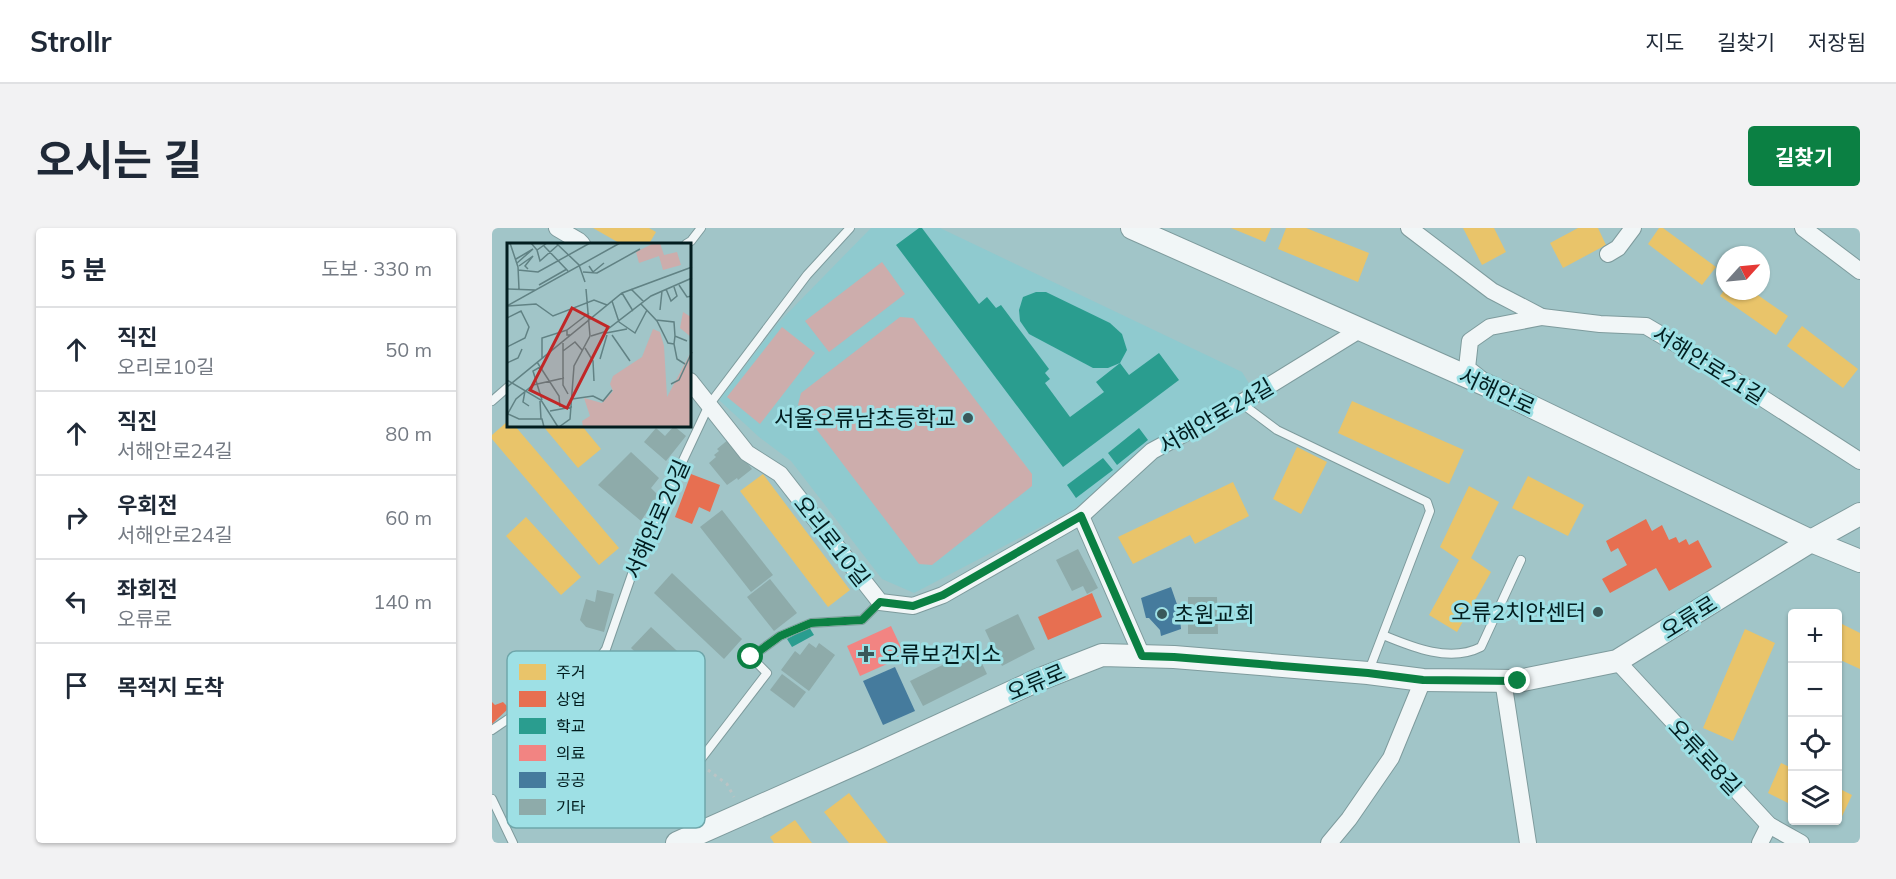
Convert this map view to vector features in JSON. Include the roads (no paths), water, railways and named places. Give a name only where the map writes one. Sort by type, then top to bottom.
[{"type":"main road","name":"서해안로","points":[[1132,228],[1495,389],[1811,541],[1860,561]]},
{"type":"main road","name":"오류로","points":[[677,843],[1038,680],[1102,655],[1174,657],[1368,673],[1423,680],[1503,681],[1518,681],[1617,661],[1811,541],[1860,514]]},
{"type":"street","points":[[557,228],[581,243]]},
{"type":"street","name":"서해안로21길","points":[[1408,228],[1492,291],[1542,317]]},
{"type":"street","points":[[1608,254],[1618,248],[1633,228]]},
{"type":"street","points":[[1803,228],[1860,271]]},
{"type":"street","name":"서해안로21길","points":[[1495,389],[1467,368],[1470,341],[1490,327],[1542,317],[1600,324],[1646,326],[1702,359],[1860,462]]},
{"type":"street","name":"서해안로24길","points":[[880,602],[913,606],[943,595],[1081,516],[1152,451],[1241,403],[1360,329]]},
{"type":"street","name":"오리로10길","points":[[692,384],[747,453],[780,474],[880,602]]},
{"type":"street","points":[[1081,516],[1142,656]]},
{"type":"street","name":"오류로8길","points":[[1617,661],[1769,825],[1801,843]]},
{"type":"street","points":[[1329,843],[1349,819],[1391,758],[1423,680]]},
{"type":"street","points":[[1503,681],[1528,843]]},
{"type":"street","points":[[1760,843],[1769,825]]},
{"type":"lane","points":[[688,243],[701,228]]},
{"type":"lane","name":"서해안로20길","points":[[605,651],[639,554],[709,405],[807,275],[850,228]]},
{"type":"lane","points":[[492,401],[507,388]]},
{"type":"lane","points":[[1241,403],[1277,430],[1427,502],[1430,511],[1368,673]]},
{"type":"lane","points":[[1383,635],[1417,649],[1438,652],[1474,651],[1481,647],[1521,560]]},
{"type":"lane","name":"오리로10길","points":[[705,754],[767,673],[751,657],[780,636],[811,623],[862,620],[880,602]]},
{"type":"lane","name":"서해안로20길","points":[[492,730],[507,720]]},
{"type":"lane","points":[[492,799],[513,843]]},
{"type":"place","name":"서울오류남초등학교","points":[[968,418]]},
{"type":"place","name":"오류2치안센터","points":[[1598,612]]},
{"type":"place","name":"초원교회","points":[[1162,614]]},
{"type":"place","name":"오류보건지소","points":[[866,654]]}]
